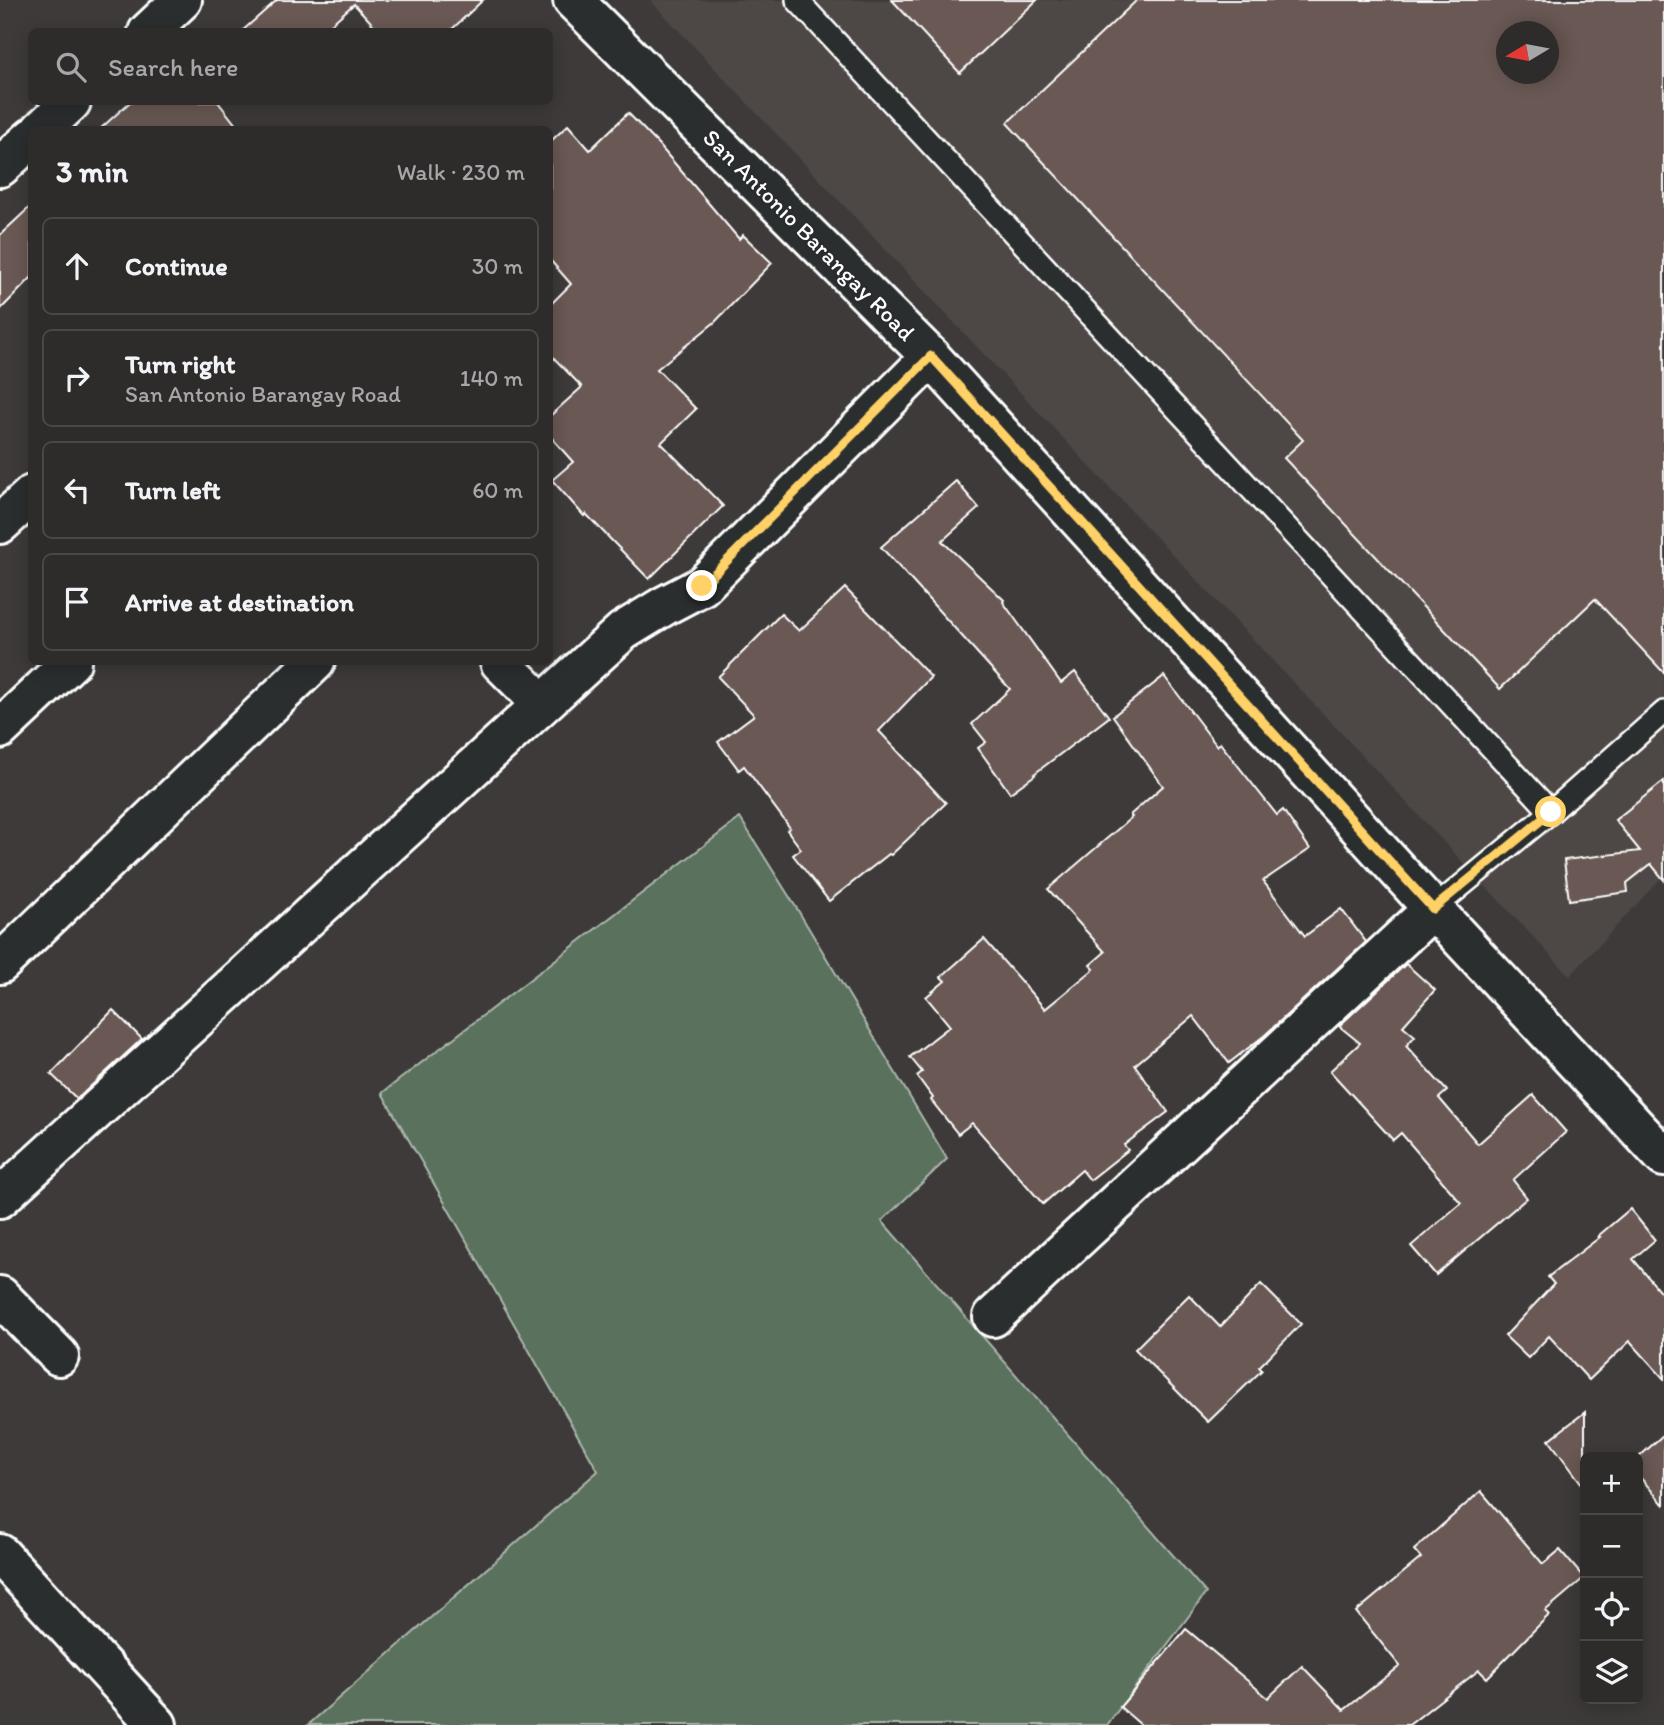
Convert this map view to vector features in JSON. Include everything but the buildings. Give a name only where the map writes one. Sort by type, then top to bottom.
[{"type":"street","points":[[152,28],[182,0]]},
{"type":"street","name":"San Antonio Barangay Road","points":[[573,0],[931,356],[1433,909],[1664,1157]]},
{"type":"street","points":[[45,126],[68,105]]},
{"type":"street","points":[[0,167],[28,142]]},
{"type":"street","points":[[0,1198],[623,631],[702,586],[931,356]]},
{"type":"street","points":[[0,524],[28,499]]},
{"type":"street","points":[[0,729],[68,665]]},
{"type":"street","points":[[0,964],[313,665]]},
{"type":"street","points":[[503,665],[542,704]]},
{"type":"street","points":[[993,1317],[1433,909]]},
{"type":"street","points":[[0,1296],[60,1356]]},
{"type":"street","points":[[0,1554],[157,1725]]},
{"type":"lane","points":[[797,0],[1551,812]]},
{"type":"lane","points":[[1433,909],[1551,812],[1664,712]]},
{"type":"shaded area","points":[[650,0],[1664,0],[1664,875],[1570,976]]},
{"type":"green space","points":[[740,818],[947,1159],[882,1221],[1206,1593],[1107,1725],[308,1725],[598,1471],[382,1093]]},
{"type":"route","points":[[702,586],[931,356],[1433,909],[1551,812]]}]
